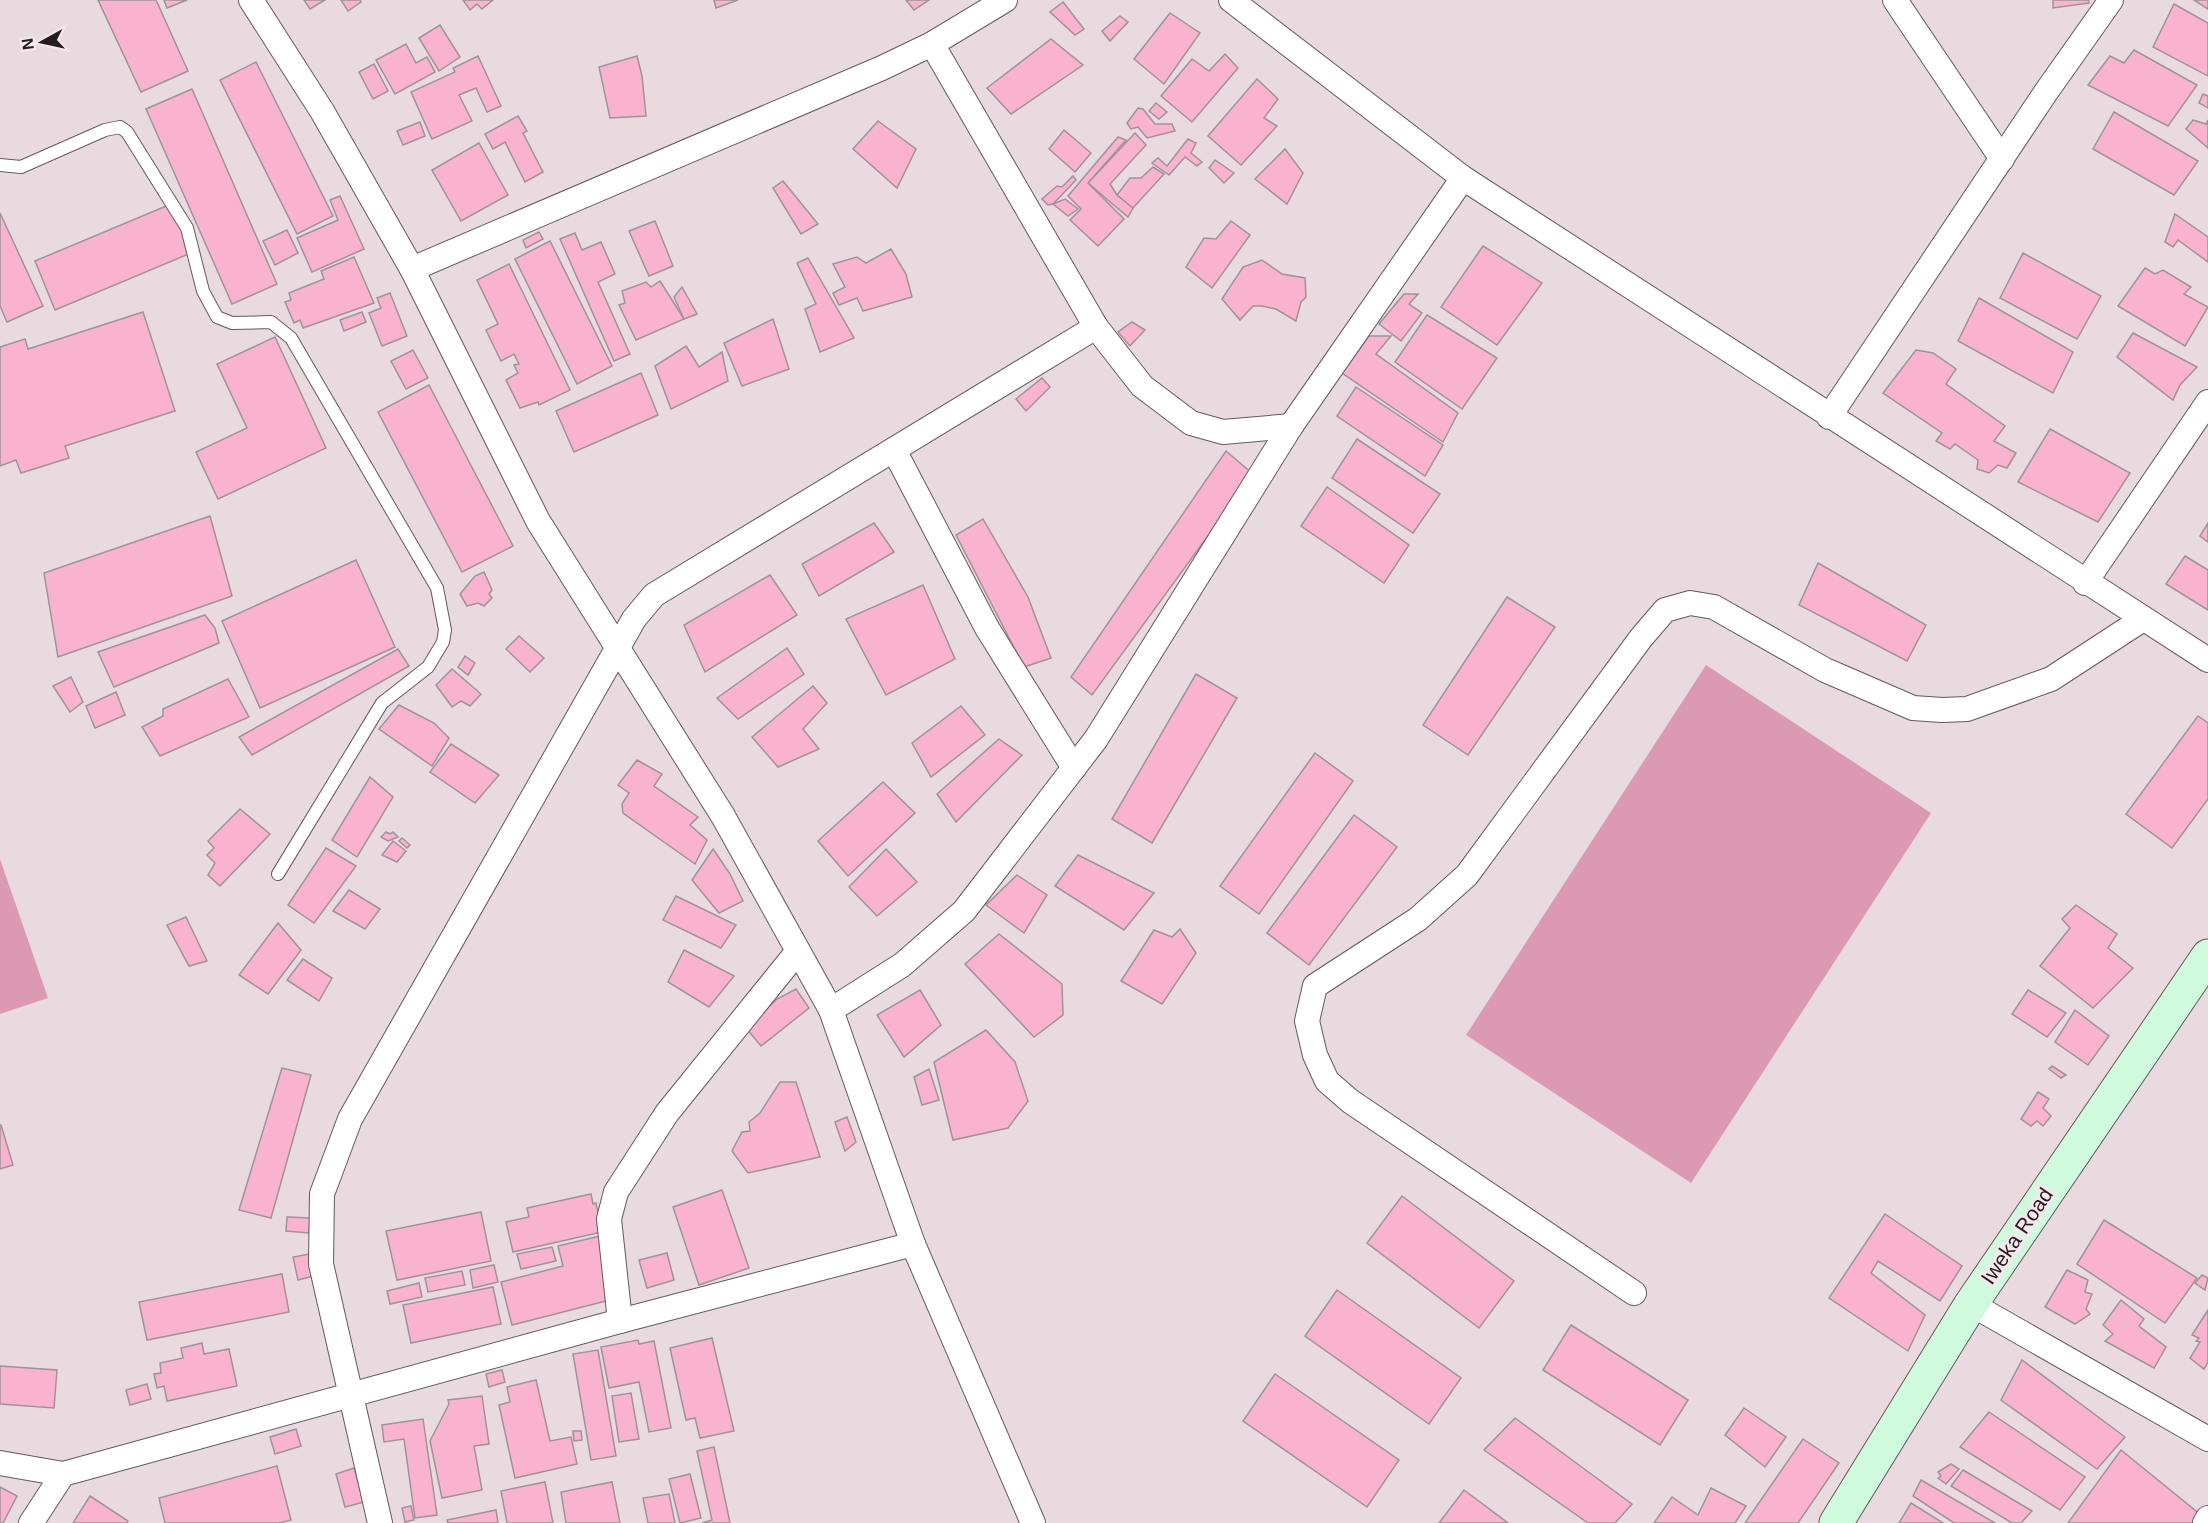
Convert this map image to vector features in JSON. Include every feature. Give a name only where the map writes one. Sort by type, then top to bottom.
[{"type":"main road","name":"Iweka Road","points":[[1836,1523],[1971,1304],[2208,956]]},
{"type":"street","points":[[251,0],[322,111],[412,269],[538,521],[619,646],[723,816],[831,1010],[913,1244],[1033,1523]]},
{"type":"street","points":[[412,269],[882,68],[932,44],[1005,0]]},
{"type":"street","points":[[1231,0],[1463,178],[2085,583],[2208,660]]},
{"type":"street","points":[[1895,0],[2002,159]]},
{"type":"street","points":[[1829,417],[2112,0]]},
{"type":"street","points":[[932,44],[1096,327],[1142,386],[1191,423],[1223,432],[1291,426]]},
{"type":"street","points":[[831,1010],[902,965],[963,911],[1074,768],[1096,739],[1291,426],[1463,178]]},
{"type":"street","points":[[380,1523],[321,1264],[322,1194],[350,1119],[634,619],[654,595],[1096,327]]},
{"type":"street","points":[[2085,583],[2208,402]]},
{"type":"street","points":[[894,450],[987,628],[1074,768]]},
{"type":"street","points":[[1634,1293],[1350,1101],[1327,1082],[1315,1055],[1307,1021],[1315,986],[1418,919],[1467,875],[1641,638],[1665,610],[1689,603],[1714,607],[1826,670],[1913,708],[1942,710],[1967,709],[2051,679],[2143,619]]},
{"type":"street","points":[[620,1321],[609,1219],[616,1192],[667,1113],[798,951]]},
{"type":"street","points":[[0,1463],[63,1474],[620,1321],[913,1244]]},
{"type":"street","points":[[1971,1304],[2208,1438]]},
{"type":"street","points":[[31,1523],[63,1474]]},
{"type":"street","points":[[2205,1523],[2208,1518]]},
{"type":"lane","points":[[0,165],[21,167],[105,130],[120,127],[127,132],[187,228],[203,291],[217,317],[232,322],[271,322],[291,338],[437,588],[446,630],[443,642],[428,667],[382,703],[278,874]]},
{"type":"shaded area","points":[[1706,665],[1931,813],[1691,1183],[1466,1035]]},
{"type":"shaded area","points":[[0,859],[48,998],[0,1014]]},
{"type":"building","points":[[98,0],[156,0],[188,71],[141,92]]},
{"type":"building","points":[[164,0],[187,0],[167,8]]},
{"type":"building","points":[[304,0],[325,0],[310,9]]},
{"type":"building","points":[[341,0],[360,0],[361,2],[348,11]]},
{"type":"building","points":[[463,0],[493,0],[482,9],[477,4],[470,10]]},
{"type":"building","points":[[714,0],[738,0],[716,8]]},
{"type":"building","points":[[906,0],[929,0],[914,10]]},
{"type":"building","points":[[2053,0],[2089,0],[2089,3],[2053,8]]},
{"type":"building","points":[[2194,0],[2208,0],[2208,9]]},
{"type":"building","points":[[1063,2],[1084,29],[1075,35],[1050,12]]},
{"type":"building","points":[[2174,4],[2208,23],[2208,76],[2153,47]]},
{"type":"building","points":[[1170,13],[1200,33],[1164,84],[1134,59]]},
{"type":"building","points":[[1120,16],[1128,22],[1110,41],[1102,31]]},
{"type":"building","points":[[440,25],[460,57],[439,71],[419,38]]},
{"type":"building","points":[[1051,39],[1083,65],[1011,114],[987,88]]},
{"type":"building","points":[[406,44],[416,63],[427,57],[435,72],[395,94],[376,60]]},
{"type":"building","points":[[2134,50],[2197,85],[2168,126],[2088,85],[2110,56],[2124,63]]},
{"type":"building","points":[[1225,54],[1238,68],[1192,122],[1161,96],[1192,59],[1209,71]]},
{"type":"building","points":[[478,56],[501,106],[487,112],[476,88],[459,95],[472,121],[432,139],[411,92],[455,72],[453,68]]},
{"type":"building","points":[[637,56],[642,76],[646,116],[610,118],[599,67]]},
{"type":"building","points":[[256,62],[333,216],[297,234],[220,80]]},
{"type":"building","points":[[374,64],[388,91],[373,99],[359,72]]},
{"type":"building","points":[[1257,79],[1278,99],[1264,118],[1277,126],[1241,165],[1208,136]]},
{"type":"building","points":[[192,89],[277,284],[232,304],[146,109]]},
{"type":"building","points":[[2203,94],[2208,96],[2208,108],[2199,103]]},
{"type":"building","points":[[1156,103],[1167,112],[1159,119],[1149,111]]},
{"type":"building","points":[[1138,108],[1143,109],[1155,124],[1172,124],[1175,131],[1147,138],[1138,127],[1131,129],[1127,123]]},
{"type":"building","points":[[2114,112],[2198,161],[2174,195],[2093,149]]},
{"type":"building","points":[[518,116],[527,131],[523,133],[543,172],[525,182],[505,142],[493,149],[485,134]]},
{"type":"building","points":[[2193,120],[2206,124],[2208,120],[2208,148],[2186,129]]},
{"type":"building","points":[[878,121],[916,149],[897,188],[853,149]]},
{"type":"building","points":[[420,122],[425,136],[403,145],[397,131]]},
{"type":"building","points":[[1064,130],[1091,153],[1075,172],[1049,149]]},
{"type":"building","points":[[1135,133],[1146,145],[1110,184],[1117,195],[1133,208],[1128,217],[1088,183]]},
{"type":"building","points":[[1118,137],[1126,140],[1088,183],[1124,219],[1098,246],[1070,220],[1081,209],[1068,196]]},
{"type":"building","points":[[1188,139],[1196,143],[1191,153],[1202,162],[1197,166],[1185,157],[1169,175],[1152,163],[1158,158],[1167,166]]},
{"type":"building","points":[[479,143],[508,195],[461,221],[432,170]]},
{"type":"building","points":[[1285,149],[1303,173],[1287,204],[1255,179]]},
{"type":"building","points":[[1215,160],[1234,173],[1224,183],[1209,168]]},
{"type":"building","points":[[1153,167],[1164,174],[1133,208],[1117,195],[1130,178],[1141,178]]},
{"type":"building","points":[[1073,176],[1076,180],[1053,204],[1048,205],[1042,199],[1057,186],[1062,187]]},
{"type":"building","points":[[783,181],[818,224],[801,234],[773,188]]},
{"type":"building","points":[[340,196],[364,249],[312,272],[297,238],[338,220],[330,200]]},
{"type":"building","points":[[1065,199],[1078,209],[1068,216],[1053,204]]},
{"type":"building","points":[[171,204],[191,253],[55,310],[35,261]]},
{"type":"building","points":[[0,213],[43,306],[7,322],[0,306]]},
{"type":"building","points":[[2175,214],[2208,237],[2208,262],[2178,240],[2173,247],[2165,242]]},
{"type":"building","points":[[655,221],[673,266],[649,276],[629,231]]},
{"type":"building","points":[[1231,221],[1250,235],[1212,288],[1186,267],[1204,238],[1216,239]]},
{"type":"building","points":[[287,230],[298,253],[275,265],[263,241]]},
{"type":"building","points":[[539,232],[543,239],[526,248],[523,240]]},
{"type":"building","points":[[575,233],[582,250],[601,242],[615,274],[598,282],[630,354],[614,361],[560,239]]},
{"type":"building","points":[[550,241],[612,366],[577,384],[515,259]]},
{"type":"building","points":[[1483,246],[1542,283],[1497,345],[1441,307]]},
{"type":"building","points":[[891,249],[906,274],[912,297],[863,311],[857,298],[839,305],[833,293],[845,287],[833,264],[857,257],[866,263]]},
{"type":"building","points":[[2023,253],[2101,296],[2077,339],[2000,298]]},
{"type":"building","points":[[354,257],[374,303],[303,328],[300,320],[294,323],[285,302],[291,300],[289,293],[324,279],[321,271]]},
{"type":"building","points":[[808,258],[854,338],[820,352],[805,309],[816,304],[797,263]]},
{"type":"building","points":[[1262,260],[1282,274],[1305,278],[1306,297],[1301,302],[1296,321],[1276,309],[1262,306],[1253,306],[1240,320],[1222,299],[1243,267]]},
{"type":"building","points":[[509,264],[570,390],[539,405],[538,402],[520,408],[506,380],[518,373],[514,365],[519,364],[514,354],[501,361],[486,330],[498,324],[477,280]]},
{"type":"building","points":[[2145,268],[2155,274],[2163,270],[2191,287],[2184,294],[2208,307],[2185,346],[2118,306]]},
{"type":"building","points":[[660,281],[684,319],[636,340],[619,305],[625,303],[622,291],[646,282],[651,287]]},
{"type":"building","points":[[682,287],[697,314],[684,319],[674,297]]},
{"type":"building","points":[[390,293],[407,336],[382,346],[369,313],[381,308],[377,298]]},
{"type":"building","points":[[1404,294],[1418,294],[1409,304],[1422,313],[1401,341],[1379,324]]},
{"type":"building","points":[[1979,298],[2073,352],[2053,393],[1958,341]]},
{"type":"building","points":[[143,312],[175,411],[65,446],[69,458],[21,473],[16,460],[0,466],[0,347],[25,339],[28,349]]},
{"type":"building","points":[[362,312],[366,322],[344,331],[340,320]]},
{"type":"building","points":[[1427,315],[1497,358],[1462,409],[1395,362]]},
{"type":"building","points":[[773,319],[789,369],[742,386],[724,343]]},
{"type":"building","points":[[1132,322],[1145,330],[1130,346],[1118,332]]},
{"type":"building","points":[[2133,333],[2197,367],[2180,385],[2173,400],[2117,357]]},
{"type":"building","points":[[1369,336],[1391,336],[1376,354],[1458,413],[1443,442],[1342,373]]},
{"type":"building","points":[[275,337],[326,448],[218,499],[196,452],[247,428],[217,364]]},
{"type":"building","points":[[686,346],[699,367],[722,352],[728,381],[671,409],[655,366]]},
{"type":"building","points":[[413,350],[428,378],[406,389],[391,361]]},
{"type":"building","points":[[1916,350],[1933,353],[1956,369],[1946,384],[2005,426],[1994,441],[2016,453],[2007,468],[1998,465],[1989,473],[1977,469],[1978,460],[1955,444],[1950,449],[1936,441],[1942,433],[1883,393]]},
{"type":"building","points":[[641,373],[658,415],[574,452],[556,411]]},
{"type":"building","points":[[1042,378],[1050,387],[1026,411],[1016,399]]},
{"type":"building","points":[[429,385],[513,546],[462,572],[378,412]]},
{"type":"building","points":[[1356,387],[1443,445],[1425,476],[1337,416]]},
{"type":"building","points":[[2050,429],[2130,473],[2098,522],[2018,482]]},
{"type":"building","points":[[1357,439],[1440,494],[1413,533],[1332,478]]},
{"type":"building","points":[[1226,451],[1253,474],[1092,695],[1071,677]]},
{"type":"building","points":[[1327,487],[1409,545],[1384,583],[1301,526]]},
{"type":"building","points":[[210,516],[232,596],[58,657],[44,573]]},
{"type":"building","points":[[983,519],[1028,597],[1051,658],[1024,667],[956,535]]},
{"type":"building","points":[[874,523],[894,552],[819,596],[802,564]]},
{"type":"building","points":[[2208,523],[2208,542],[2200,536]]},
{"type":"building","points":[[2185,556],[2208,570],[2208,610],[2166,584]]},
{"type":"building","points":[[356,560],[395,647],[260,708],[222,621]]},
{"type":"building","points":[[1818,563],[1926,625],[1907,661],[1799,605]]},
{"type":"building","points":[[484,572],[492,590],[489,594],[492,598],[484,606],[478,603],[467,606],[460,594],[475,576]]},
{"type":"building","points":[[770,575],[797,615],[705,672],[684,625]]},
{"type":"building","points":[[923,585],[955,659],[886,695],[846,619]]},
{"type":"building","points":[[1507,597],[1555,627],[1468,755],[1423,725]]},
{"type":"building","points":[[205,615],[215,628],[219,643],[114,687],[98,652]]},
{"type":"building","points":[[519,636],[544,658],[530,672],[506,649]]},
{"type":"building","points":[[787,648],[804,674],[738,719],[717,698]]},
{"type":"building","points":[[398,649],[409,666],[252,755],[239,737]]},
{"type":"building","points":[[465,656],[475,663],[468,675],[458,667]]},
{"type":"building","points":[[452,669],[481,694],[470,706],[461,701],[452,707],[436,685]]},
{"type":"building","points":[[1196,674],[1237,698],[1152,843],[1112,819]]},
{"type":"building","points":[[71,677],[83,702],[70,712],[53,686]]},
{"type":"building","points":[[228,679],[249,717],[160,756],[142,727],[163,716],[163,709]]},
{"type":"building","points":[[813,686],[827,703],[803,729],[819,749],[778,767],[752,737]]},
{"type":"building","points":[[116,692],[125,715],[95,728],[86,706]]},
{"type":"building","points":[[399,705],[434,723],[449,738],[432,766],[379,729]]},
{"type":"building","points":[[961,706],[985,735],[931,777],[912,743]]},
{"type":"building","points":[[2198,716],[2208,723],[2208,799],[2172,848],[2126,814]]},
{"type":"building","points":[[999,739],[1022,755],[956,822],[937,794]]},
{"type":"building","points":[[451,744],[499,775],[475,803],[430,772]]},
{"type":"building","points":[[1315,753],[1353,781],[1259,914],[1220,886]]},
{"type":"building","points":[[637,760],[662,774],[654,786],[698,817],[690,825],[707,840],[695,864],[623,813],[622,804],[629,793],[618,785]]},
{"type":"building","points":[[370,777],[393,797],[357,857],[332,840]]},
{"type":"building","points":[[883,782],[915,813],[848,876],[818,841]]},
{"type":"building","points":[[240,809],[270,834],[220,886],[208,875],[215,863],[207,855],[214,848],[208,841]]},
{"type":"building","points":[[1354,815],[1397,847],[1309,965],[1267,933]]},
{"type":"building","points":[[386,832],[390,834],[393,832],[398,837],[388,841],[381,837]]},
{"type":"building","points":[[402,838],[410,845],[407,848],[399,841]]},
{"type":"building","points":[[393,841],[406,851],[397,862],[382,855]]},
{"type":"building","points":[[326,848],[356,866],[314,923],[288,905]]},
{"type":"building","points":[[713,849],[730,874],[743,901],[719,913],[692,880]]},
{"type":"building","points":[[886,849],[917,882],[877,916],[849,887]]},
{"type":"building","points":[[1078,855],[1154,893],[1124,930],[1055,886]]},
{"type":"building","points":[[1017,875],[1047,895],[1024,933],[986,905]]},
{"type":"building","points":[[349,890],[380,909],[365,929],[333,911]]},
{"type":"building","points":[[676,896],[736,925],[721,948],[663,920]]},
{"type":"building","points":[[2076,905],[2117,934],[2108,948],[2133,968],[2093,1008],[2040,966],[2070,928],[2062,919]]},
{"type":"building","points":[[186,917],[207,961],[189,966],[167,925]]},
{"type":"building","points":[[278,923],[301,950],[268,994],[239,975]]},
{"type":"building","points":[[1180,929],[1196,953],[1162,1004],[1121,981],[1154,930],[1172,937]]},
{"type":"building","points":[[999,934],[1062,984],[1063,1015],[1034,1037],[965,964]]},
{"type":"building","points":[[684,950],[734,976],[709,1007],[668,982]]},
{"type":"building","points":[[303,959],[332,978],[319,1001],[287,980]]},
{"type":"building","points":[[796,989],[809,1008],[761,1046],[746,1028],[777,999]]},
{"type":"building","points":[[920,990],[941,1025],[904,1057],[877,1015]]},
{"type":"building","points":[[2028,990],[2066,1013],[2047,1037],[2012,1014]]},
{"type":"building","points":[[2075,1010],[2109,1036],[2088,1065],[2055,1042]]},
{"type":"building","points":[[986,1030],[1015,1062],[1028,1101],[1008,1128],[953,1140],[934,1062]]},
{"type":"building","points":[[2052,1066],[2066,1075],[2061,1078],[2049,1069]]},
{"type":"building","points":[[282,1068],[311,1075],[271,1218],[239,1210]]},
{"type":"building","points":[[929,1069],[939,1100],[922,1105],[914,1077]]},
{"type":"building","points":[[780,1082],[796,1082],[820,1157],[748,1173],[732,1151],[742,1132],[750,1131],[749,1122],[760,1113]]},
{"type":"building","points":[[2038,1092],[2049,1099],[2043,1108],[2051,1116],[2043,1126],[2037,1121],[2031,1126],[2021,1119]]},
{"type":"building","points":[[847,1117],[856,1142],[845,1151],[835,1122]]},
{"type":"building","points":[[0,1125],[13,1165],[0,1169]]},
{"type":"building","points":[[722,1190],[749,1268],[699,1285],[673,1207]]},
{"type":"building","points":[[591,1194],[593,1204],[596,1203],[602,1232],[513,1252],[506,1222],[529,1217],[527,1208]]},
{"type":"building","points":[[1402,1196],[1514,1281],[1479,1328],[1367,1243]]},
{"type":"building","points":[[481,1212],[491,1261],[397,1280],[386,1231]]},
{"type":"building","points":[[1885,1214],[1962,1266],[1940,1301],[1878,1261],[1871,1273],[1925,1315],[1908,1351],[1829,1298]]},
{"type":"building","points":[[287,1217],[310,1218],[309,1233],[286,1231]]},
{"type":"building","points":[[2104,1220],[2197,1278],[2165,1323],[2077,1264]]},
{"type":"building","points":[[600,1236],[614,1299],[512,1325],[501,1282],[563,1266],[558,1246]]},
{"type":"building","points":[[552,1247],[556,1261],[521,1269],[517,1254]]},
{"type":"building","points":[[667,1253],[674,1280],[647,1288],[639,1260]]},
{"type":"building","points":[[309,1254],[314,1276],[298,1280],[293,1257]]},
{"type":"building","points":[[494,1265],[498,1282],[473,1288],[470,1270]]},
{"type":"building","points":[[2067,1270],[2088,1280],[2085,1292],[2092,1294],[2086,1309],[2090,1314],[2075,1324],[2045,1307]]},
{"type":"building","points":[[462,1271],[465,1285],[428,1292],[425,1278]]},
{"type":"building","points":[[282,1274],[289,1312],[147,1340],[139,1302]]},
{"type":"building","points":[[2202,1275],[2208,1278],[2205,1290],[2195,1283]]},
{"type":"building","points":[[419,1283],[422,1297],[390,1304],[387,1291]]},
{"type":"building","points":[[493,1287],[501,1324],[411,1343],[403,1305]]},
{"type":"building","points":[[1337,1290],[1461,1378],[1429,1424],[1305,1336]]},
{"type":"building","points":[[2121,1300],[2144,1319],[2139,1326],[2166,1347],[2154,1368],[2105,1341],[2113,1334],[2103,1325]]},
{"type":"building","points":[[2208,1310],[2208,1362],[2204,1369],[2190,1358],[2200,1342],[2196,1341],[2199,1338],[2192,1335]]},
{"type":"building","points":[[1571,1325],[1688,1400],[1660,1445],[1543,1370]]},
{"type":"building","points":[[712,1338],[734,1431],[700,1438],[695,1418],[686,1420],[670,1348]]},
{"type":"building","points":[[638,1340],[639,1344],[654,1341],[671,1428],[649,1432],[639,1382],[609,1388],[601,1347]]},
{"type":"building","points":[[202,1343],[204,1354],[229,1349],[237,1386],[167,1401],[164,1386],[157,1388],[154,1374],[161,1373],[160,1363],[183,1358],[181,1348]]},
{"type":"building","points":[[598,1350],[616,1456],[591,1460],[573,1354]]},
{"type":"building","points":[[2022,1360],[2125,1437],[2097,1469],[2001,1400]]},
{"type":"building","points":[[0,1366],[57,1370],[54,1408],[0,1404]]},
{"type":"building","points":[[502,1370],[505,1382],[489,1387],[486,1374]]},
{"type":"building","points":[[1275,1374],[1399,1460],[1367,1507],[1243,1421]]},
{"type":"building","points":[[536,1380],[550,1441],[571,1437],[577,1464],[515,1478],[499,1405],[510,1402],[507,1387]]},
{"type":"building","points":[[147,1384],[151,1399],[130,1405],[126,1390]]},
{"type":"building","points":[[631,1393],[639,1439],[619,1442],[612,1396]]},
{"type":"building","points":[[482,1396],[489,1444],[474,1446],[482,1490],[442,1498],[430,1441],[449,1404],[448,1400]]},
{"type":"building","points":[[1744,1408],[1786,1437],[1765,1467],[1725,1435]]},
{"type":"building","points":[[1989,1412],[2085,1477],[2060,1510],[1960,1447]]},
{"type":"building","points":[[1515,1418],[1632,1504],[1615,1523],[1588,1523],[1484,1450]]},
{"type":"building","points":[[423,1419],[437,1515],[415,1518],[404,1439],[384,1442],[382,1425]]},
{"type":"building","points":[[296,1429],[301,1446],[275,1454],[270,1437]]},
{"type":"building","points":[[573,1431],[581,1431],[582,1440],[574,1441]]},
{"type":"building","points":[[1803,1439],[1839,1463],[1798,1523],[1745,1523]]},
{"type":"building","points":[[714,1447],[730,1523],[702,1523],[712,1520],[697,1451]]},
{"type":"building","points":[[2121,1450],[2202,1516],[2197,1523],[2068,1523]]},
{"type":"building","points":[[1951,1464],[1959,1469],[1946,1484],[1938,1478],[1941,1476],[1938,1472]]},
{"type":"building","points":[[277,1466],[291,1520],[279,1523],[165,1523],[159,1498]]},
{"type":"building","points":[[354,1468],[364,1502],[345,1507],[336,1474]]},
{"type":"building","points":[[1963,1470],[2032,1511],[2021,1523],[2012,1523],[1951,1486]]},
{"type":"building","points":[[690,1474],[701,1518],[680,1523],[669,1479]]},
{"type":"building","points":[[1921,1480],[1995,1523],[1954,1523],[1913,1496]]},
{"type":"building","points":[[545,1482],[553,1523],[507,1523],[501,1491]]},
{"type":"building","points":[[612,1482],[620,1523],[566,1523],[561,1492]]},
{"type":"building","points":[[0,1487],[17,1496],[3,1523],[0,1523]]},
{"type":"building","points":[[1711,1488],[1746,1506],[1735,1523],[1654,1523],[1672,1497],[1698,1515]]},
{"type":"building","points":[[1464,1490],[1508,1523],[1439,1523]]},
{"type":"building","points":[[669,1494],[675,1523],[648,1523],[643,1498]]},
{"type":"building","points":[[90,1496],[128,1521],[127,1523],[73,1523]]},
{"type":"building","points":[[1911,1503],[1943,1523],[1899,1523]]},
{"type":"building","points":[[411,1506],[414,1520],[405,1522],[402,1508]]},
{"type":"building","points":[[496,1510],[498,1523],[448,1523],[447,1520]]}]
